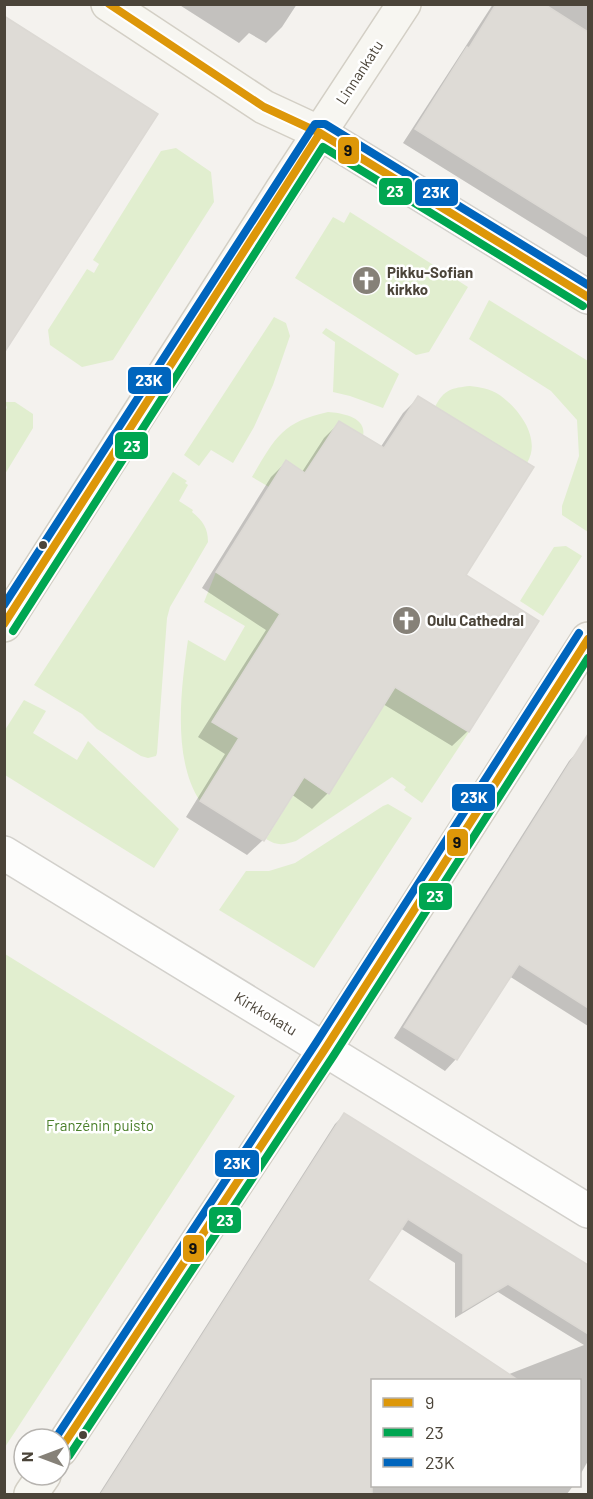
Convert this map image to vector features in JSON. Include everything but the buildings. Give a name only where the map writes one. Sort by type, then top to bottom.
[{"type":"main road","points":[[108,4],[264,107],[320,133]]},
{"type":"main road","name":"Linnankatu","points":[[4,626],[404,4]]},
{"type":"main road","points":[[72,1432],[325,1049],[588,639]]},
{"type":"street","points":[[320,133],[588,297]]},
{"type":"street","name":"Kirkkokatu","points":[[4,853],[588,1211]]},
{"type":"green space","points":[[176,148],[211,172],[214,202],[113,360],[82,367],[50,345],[48,330],[87,269],[94,273],[99,264],[93,260],[161,151]]},
{"type":"green space","points":[[350,212],[468,287],[429,352],[416,355],[295,278],[333,217],[344,223]]},
{"type":"green space","points":[[489,300],[588,361],[588,532],[562,515],[562,506],[579,456],[577,420],[551,391],[469,339]]},
{"type":"green space","points":[[274,317],[286,323],[290,336],[273,385],[254,427],[233,463],[211,450],[199,466],[184,455]]},
{"type":"green space","points":[[326,328],[399,374],[383,408],[333,392],[335,342],[322,333]]},
{"type":"green space","points":[[470,386],[492,391],[514,407],[530,434],[531,454],[527,463],[435,407],[449,390]]},
{"type":"green space","points":[[5,402],[15,402],[33,414],[33,428],[5,474],[4,411],[7,408]]},
{"type":"green space","points":[[328,412],[346,415],[357,420],[361,424],[363,436],[339,421],[305,473],[286,460],[269,487],[252,477],[281,434],[300,421]]},
{"type":"green space","points":[[173,472],[187,481],[185,483],[188,485],[179,501],[193,510],[192,512],[202,522],[206,529],[208,542],[170,607],[167,618],[157,753],[156,756],[148,758],[97,729],[82,714],[34,685]]},
{"type":"green space","points":[[566,546],[582,556],[543,616],[520,601],[554,547]]},
{"type":"green space","points":[[216,572],[280,614],[212,721],[239,738],[200,801],[185,765],[182,744],[181,701],[188,640],[225,661],[245,626],[204,602]]},
{"type":"green space","points":[[395,687],[469,732],[422,803],[404,790],[406,787],[392,777],[296,841],[280,844],[266,839],[304,777],[329,794]]},
{"type":"green space","points":[[24,700],[46,711],[33,733],[77,760],[88,741],[179,829],[154,868],[5,775],[5,730]]},
{"type":"green space","points":[[388,804],[412,818],[314,968],[219,910],[246,871],[269,871],[295,863]]},
{"type":"green space","name":"Franzénin puisto","points":[[5,954],[235,1096],[18,1427],[12,1427],[12,1436],[5,1447]]},
{"type":"transit line","name":"9","points":[[109,4],[264,107],[320,133],[588,297]]},
{"type":"transit line","name":"23K","points":[[4,605],[315,124],[325,124],[588,285]]},
{"type":"transit line","name":"9","points":[[4,624],[320,133]]},
{"type":"transit line","name":"23","points":[[13,631],[323,147],[583,306]]},
{"type":"transit line","name":"23K","points":[[63,1427],[316,1043],[579,633]]},
{"type":"transit line","name":"9","points":[[72,1432],[325,1049],[588,639]]},
{"type":"transit line","name":"23","points":[[72,1451],[334,1055],[588,658]]},
{"type":"place","name":"Pikku-Sofian kirkko","points":[[366,281]]},
{"type":"place","name":"Oulu Cathedral","points":[[406,620]]}]
